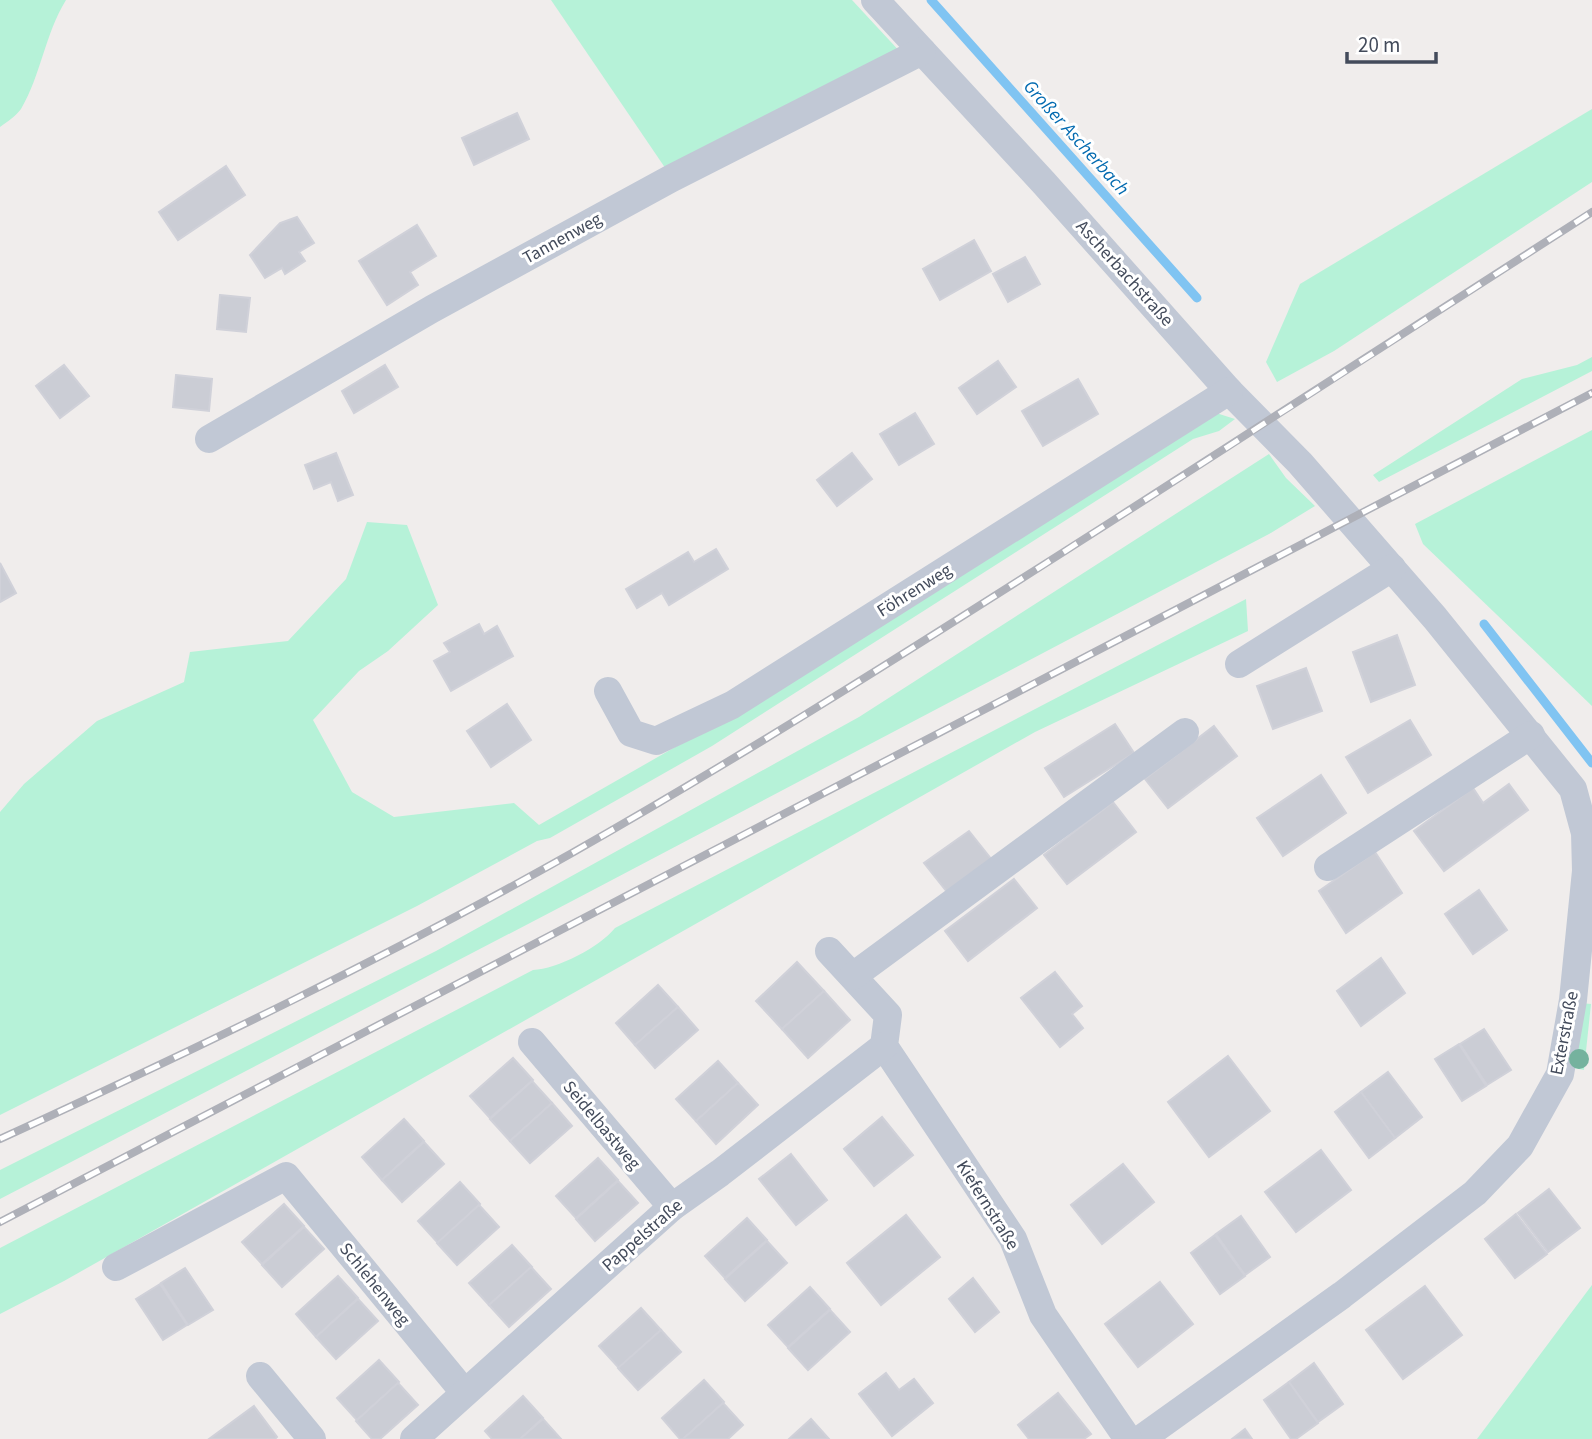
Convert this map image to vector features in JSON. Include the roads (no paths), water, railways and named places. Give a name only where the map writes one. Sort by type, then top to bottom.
[{"type":"street","name":"Ascherbachstraße","points":[[875,0],[1157,308],[1229,391],[1284,445],[1383,558]]},
{"type":"street","name":"Tannenweg","points":[[209,439],[432,309],[672,178],[922,51]]},
{"type":"street","name":"Föhrenweg","points":[[608,691],[631,733],[656,741],[732,705],[1229,391]]},
{"type":"street","points":[[1239,664],[1383,558]]},
{"type":"street","name":"Exterstraße","points":[[1141,1439],[1342,1295],[1475,1193],[1520,1146],[1560,1074],[1573,1000],[1589,830],[1573,789],[1383,558]]},
{"type":"street","points":[[853,976],[1185,732]]},
{"type":"street","points":[[1328,867],[1531,735]]},
{"type":"street","points":[[829,951],[888,1015],[884,1046]]},
{"type":"street","name":"Seidelbastweg","points":[[532,1042],[672,1207]]},
{"type":"street","name":"Pappelstraße","points":[[414,1439],[672,1207],[884,1046]]},
{"type":"street","name":"Kiefernstraße","points":[[884,1046],[1013,1239],[1043,1315],[1128,1439]]},
{"type":"street","name":"Schlehenweg","points":[[116,1267],[286,1176],[464,1392]]},
{"type":"street","points":[[260,1376],[312,1439]]},
{"type":"waterway","name":"Großer Ascherbach","points":[[931,0],[1197,298]]},
{"type":"waterway","name":"Großer Ascherbach","points":[[1484,624],[1592,763]]},
{"type":"railway","points":[[0,1139],[145,1072],[360,966],[502,892],[640,814],[976,608],[1592,212]]},
{"type":"railway","points":[[0,1222],[1592,393]]}]
